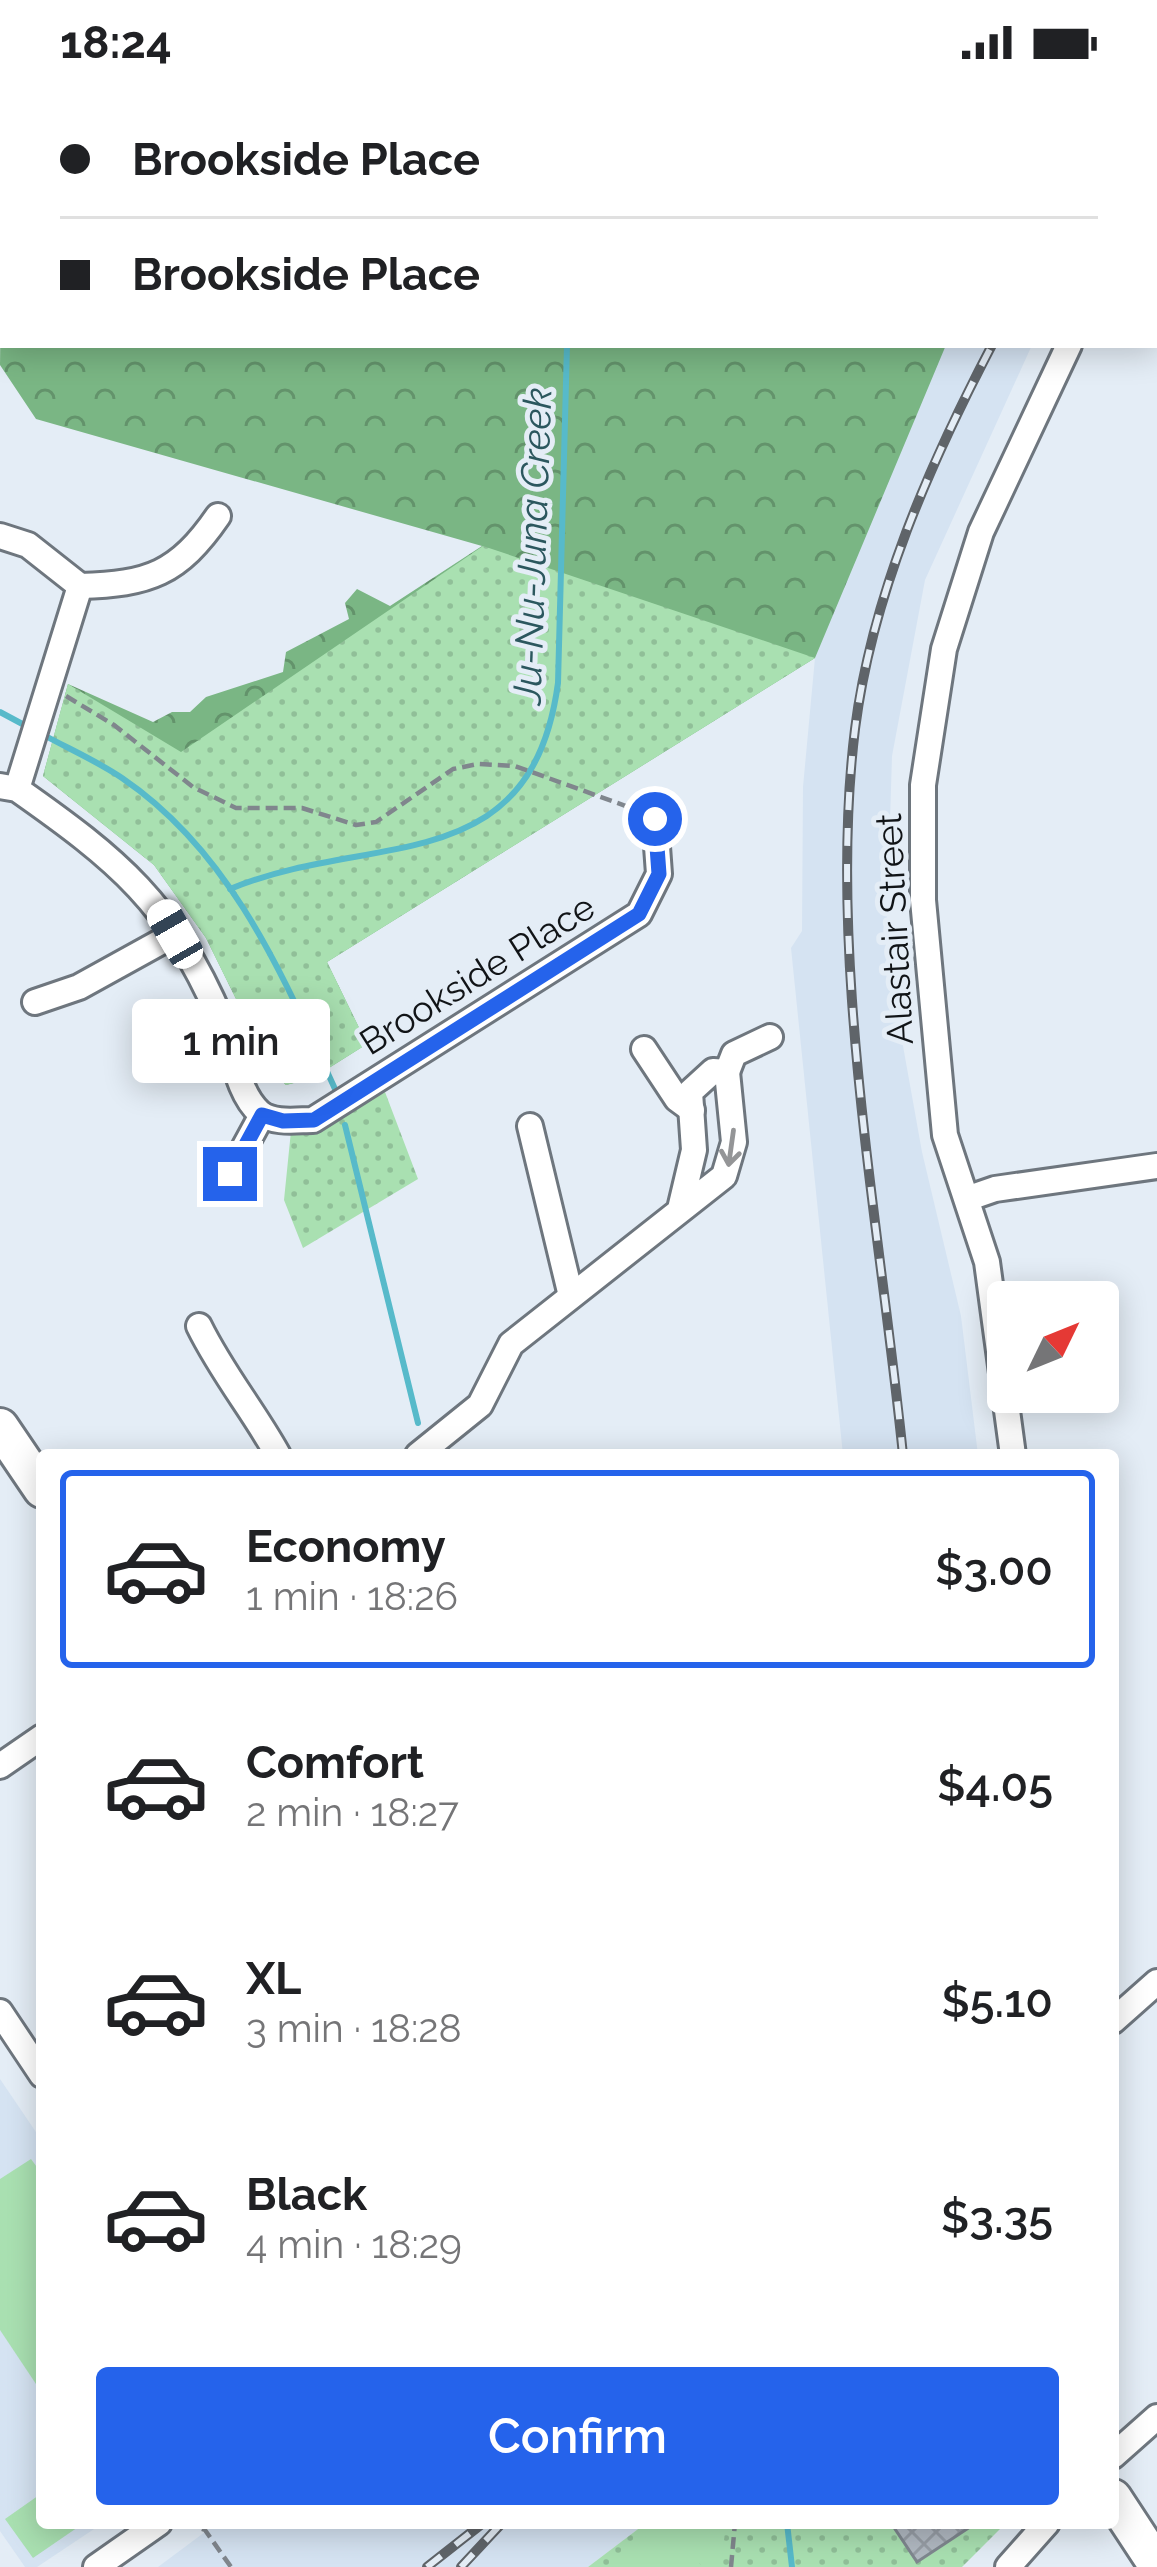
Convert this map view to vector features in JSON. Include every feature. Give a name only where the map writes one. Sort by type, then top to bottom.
[{"type":"street","name":"Alastair Street","points":[[1012,1449],[987,1262],[945,1135],[923,900],[923,785],[944,649],[981,532],[1068,348]]},
{"type":"street","points":[[0,536],[28,545],[80,586],[123,585],[181,563],[218,516]]},
{"type":"street","points":[[80,586],[26,759],[9,787],[107,852],[158,904],[221,1019],[248,1096],[262,1115],[230,1174]]},
{"type":"street","name":"Brookside Place","points":[[262,1115],[283,1121],[314,1120],[639,914],[659,874],[655,819]]},
{"type":"street","points":[[35,1002],[79,987],[175,934]]},
{"type":"street","points":[[425,1449],[480,1405],[512,1343],[724,1176],[734,1142],[727,1072],[734,1054],[770,1037]]},
{"type":"street","points":[[644,1049],[677,1099],[692,1109]]},
{"type":"street","points":[[680,1209],[694,1150],[690,1092],[713,1071],[727,1072]]},
{"type":"street","points":[[530,1126],[571,1296]]},
{"type":"street","points":[[969,1198],[995,1189],[1157,1166]]},
{"type":"street","points":[[199,1326],[226,1381],[253,1409],[275,1449]]},
{"type":"street","points":[[0,1427],[36,1481]]},
{"type":"street","points":[[0,1766],[36,1741]]},
{"type":"street","points":[[1119,2016],[1157,1982]]},
{"type":"street","points":[[0,2012],[36,2066]]},
{"type":"street","points":[[1119,2451],[1157,2417]]},
{"type":"street","points":[[1119,2507],[1157,2565]]},
{"type":"street","points":[[96,2567],[150,2529]]},
{"type":"street","points":[[1009,2567],[1042,2529]]},
{"type":"path","points":[[50,687],[114,724],[193,787],[242,808],[302,808],[356,825],[376,822],[453,769],[478,764],[515,766],[596,791],[655,819]]},
{"type":"path","points":[[202,2529],[231,2567]]},
{"type":"path","points":[[731,2567],[734,2529]]},
{"type":"shaded area","points":[[938,348],[1031,348],[925,580],[892,756],[886,951],[922,1152],[961,1316],[977,1449],[842,1449],[791,948],[802,931],[803,787],[815,658]]},
{"type":"shaded area","points":[[0,2079],[36,2132],[36,2529],[94,2529],[37,2567],[25,2567],[0,2531]]},
{"type":"shaded area","points":[[209,2529],[638,2529],[588,2567],[158,2567]]},
{"type":"green space","points":[[0,348],[945,348],[815,658],[327,962],[367,1044],[313,1078],[286,1085],[271,1070],[206,938],[154,865],[43,776],[68,684],[153,722],[172,712],[190,712],[206,697],[283,672],[286,652],[349,619],[345,603],[357,589],[390,606],[482,546],[36,419],[0,365]]},
{"type":"green space","points":[[483,546],[815,658],[327,962],[367,1044],[313,1078],[286,1085],[271,1070],[206,938],[154,865],[43,776],[68,684],[181,752]]},
{"type":"green space","points":[[385,1092],[418,1179],[303,1248],[284,1200],[291,1131],[319,1129]]},
{"type":"green space","points":[[31,2159],[36,2166],[36,2384],[0,2330],[0,2179]]},
{"type":"green space","points":[[36,2497],[36,2529],[75,2529],[33,2558],[5,2519]]},
{"type":"green space","points":[[638,2529],[1000,2529],[962,2567],[588,2567]]},
{"type":"green space","points":[[655,2529],[725,2529],[721,2567],[703,2567],[695,2559],[688,2567],[612,2567]]},
{"type":"building","points":[[895,2529],[967,2529],[917,2562]]},
{"type":"waterway","name":"Ju-Nu-Juna Creek","points":[[230,889],[283,871],[437,839],[480,821],[515,791],[542,747],[558,683],[567,348]]},
{"type":"waterway","points":[[0,712],[28,727]]},
{"type":"waterway","points":[[40,733],[122,778],[194,842],[250,918],[335,1089]]},
{"type":"waterway","points":[[345,1125],[418,1423]]},
{"type":"waterway","points":[[788,2529],[792,2567]]},
{"type":"railway","points":[[902,1449],[852,998],[848,816],[863,679],[889,580],[926,483],[991,348]]},
{"type":"railway","points":[[427,2567],[475,2529]]},
{"type":"railway","points":[[461,2567],[496,2529]]},
{"type":"route","points":[[230,1174],[262,1115],[283,1121],[314,1120],[639,914],[659,874],[655,819]]}]
